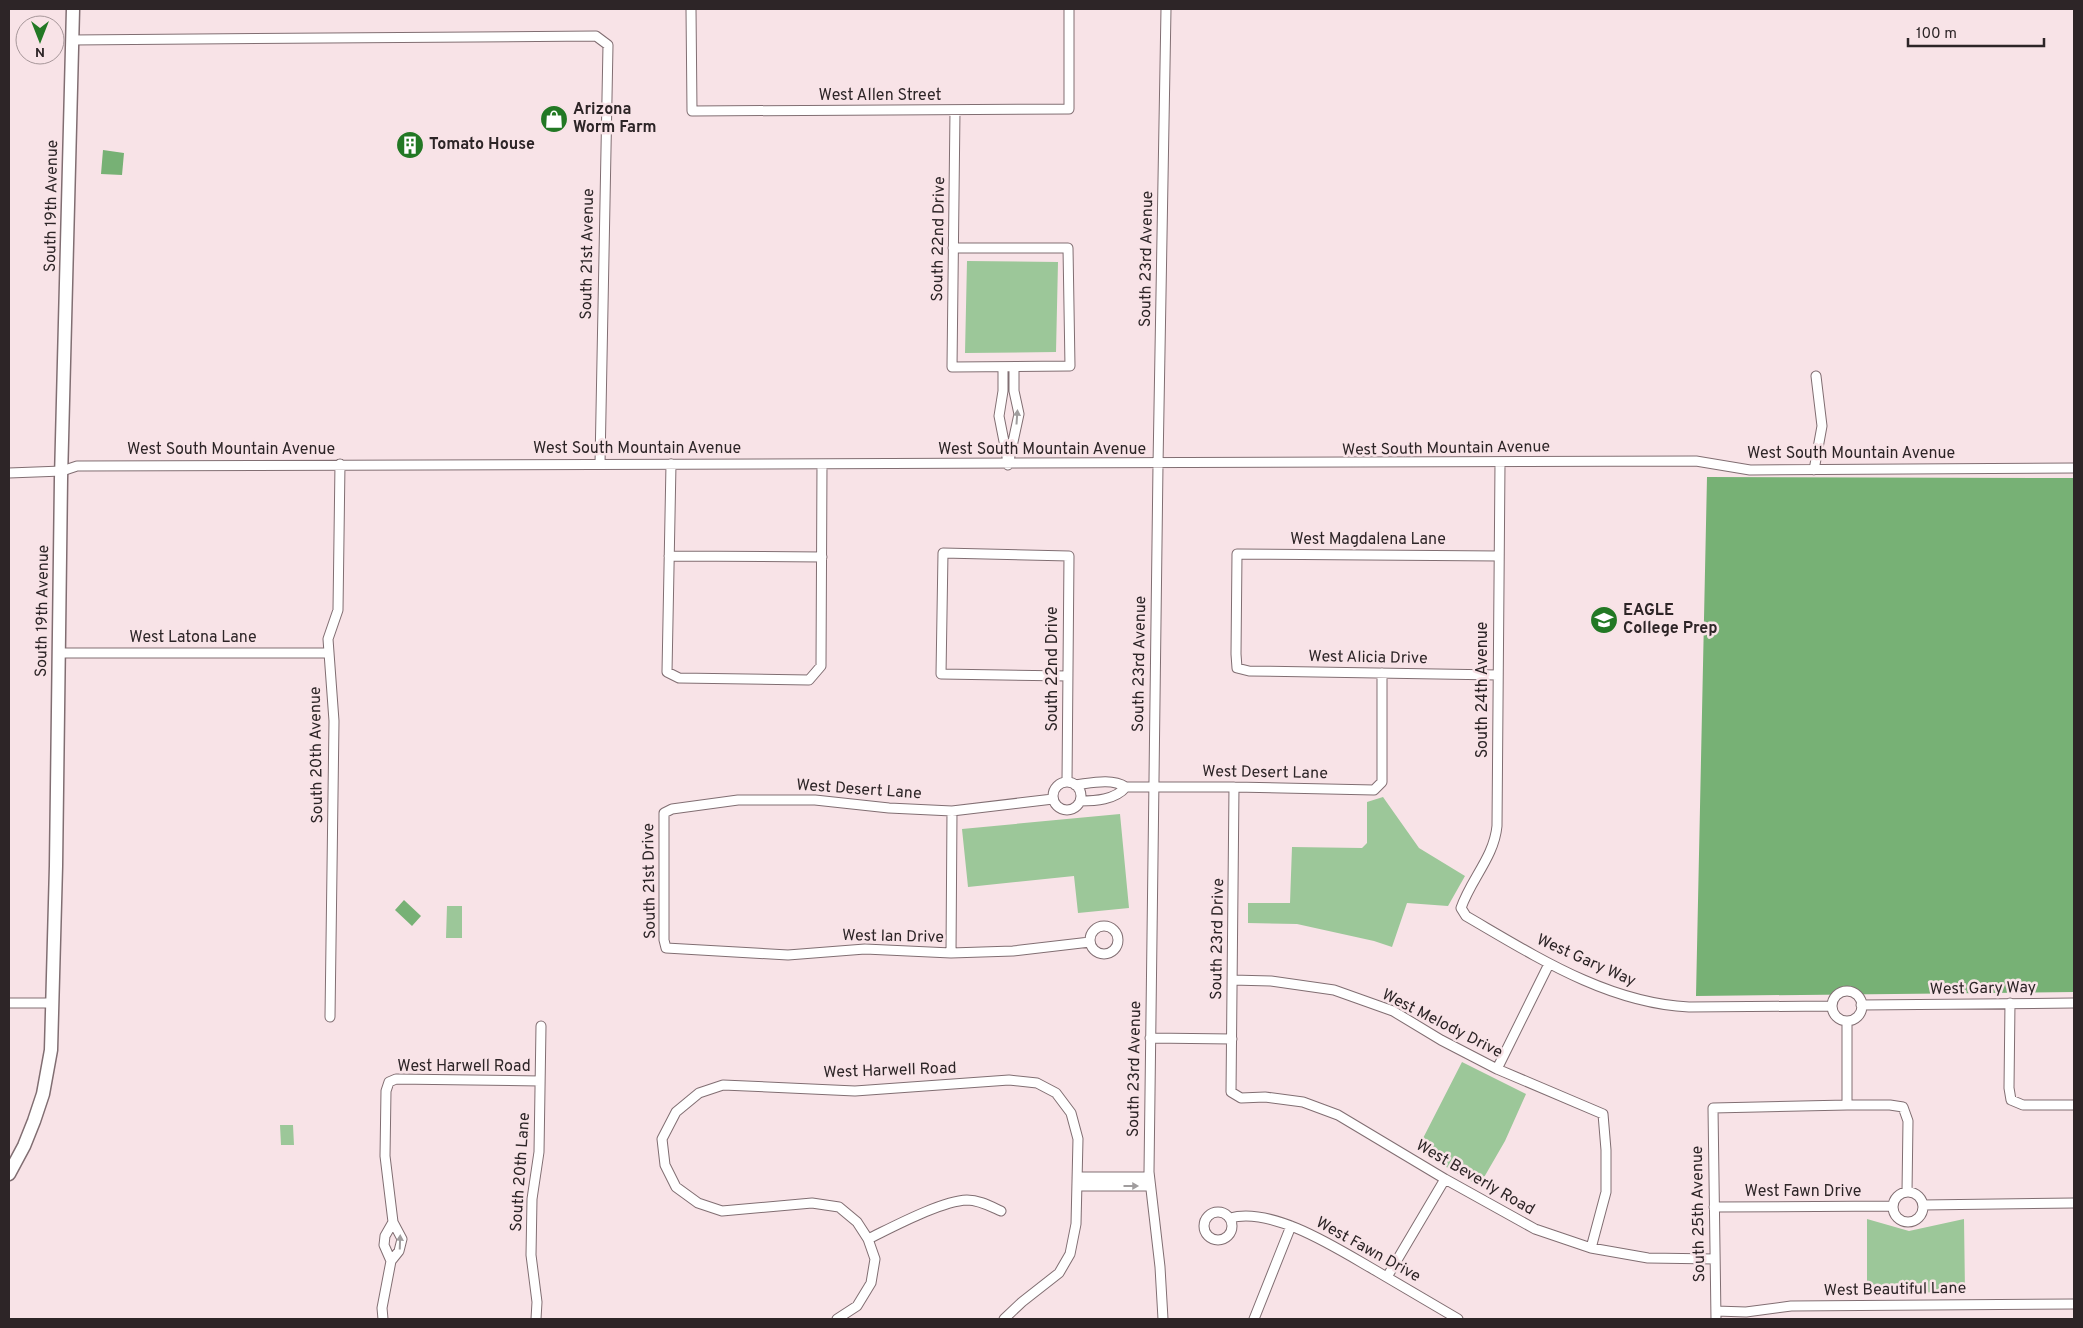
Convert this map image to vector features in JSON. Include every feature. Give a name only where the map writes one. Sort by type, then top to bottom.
[{"type":"main road","name":"South 19th Avenue","points":[[9,1174],[24,1146],[43,1094],[51,1050],[72,9]]},
{"type":"street","name":"West Allen Street","points":[[691,9],[692,111],[1069,110],[1069,9]]},
{"type":"street","name":"South 23rd Avenue","points":[[1164,1319],[1160,1267],[1149,1182],[1153,787],[1166,9]]},
{"type":"street","name":"South 21st Avenue","points":[[72,40],[596,36],[608,46],[600,464]]},
{"type":"street","name":"South 22nd Drive","points":[[955,111],[952,367],[1003,368]]},
{"type":"street","points":[[953,248],[1068,248],[1070,366],[1003,368],[1003,391],[999,416],[1008,465]]},
{"type":"street","points":[[1008,465],[1019,414],[1014,391],[1014,368]]},
{"type":"street","points":[[1814,470],[1822,426],[1816,376]]},
{"type":"street","name":"West South Mountain Avenue","points":[[9,473],[62,471],[77,466],[340,464],[1158,465],[1500,464],[1696,461],[1750,470],[2074,468]]},
{"type":"street","name":"South 20th Avenue","points":[[330,1017],[334,721],[328,653],[329,632],[338,610],[340,464]]},
{"type":"street","points":[[671,464],[667,672],[678,678],[809,680],[821,666],[822,464]]},
{"type":"street","name":"South 24th Avenue","points":[[1461,908],[1465,896],[1492,851],[1496,839],[1500,464]]},
{"type":"street","name":"South 22nd Drive","points":[[1068,676],[941,674],[943,553],[1069,556],[1068,676],[1071,784]]},
{"type":"street","name":"West Magdalena Lane","points":[[1238,668],[1236,654],[1237,554],[1499,556]]},
{"type":"street","points":[[669,556],[822,557]]},
{"type":"street","name":"West Latona Lane","points":[[58,653],[328,653]]},
{"type":"street","name":"West Alicia Drive","points":[[1238,668],[1249,671],[1498,675]]},
{"type":"street","name":"West Desert Lane","points":[[1071,784],[1118,783],[1126,788],[1234,787],[1374,790],[1382,782],[1382,673]]},
{"type":"street","points":[[1100,783],[1101,799]]},
{"type":"street","points":[[1071,784],[1080,793],[1080,801],[1074,808],[1066,810],[1058,808],[1053,799],[1056,788],[1071,784]]},
{"type":"street","name":"South 23rd Drive","points":[[1231,1092],[1234,787]]},
{"type":"street","name":"West Desert Lane","points":[[1080,801],[1115,796],[1121,794],[1126,788]]},
{"type":"street","name":"West Desert Lane","points":[[664,813],[672,809],[738,800],[815,800],[889,808],[952,811],[1053,799]]},
{"type":"street","points":[[951,953],[952,811]]},
{"type":"street","name":"South 21st Drive","points":[[664,813],[664,940],[666,948]]},
{"type":"street","name":"West Gary Way","points":[[1461,908],[1466,916],[1549,964],[1619,994],[1666,1006],[1832,1006]]},
{"type":"street","name":"West Ian Drive","points":[[666,948],[788,955],[866,949],[951,953],[1013,951],[1090,942]]},
{"type":"street","points":[[1497,1069],[1549,964]]},
{"type":"street","name":"West Melody Drive","points":[[1232,980],[1271,980],[1334,990],[1393,1011],[1440,1040],[1497,1069],[1603,1114],[1606,1150],[1606,1192],[1591,1248]]},
{"type":"street","points":[[1844,992],[1856,994],[1861,1005],[1856,1018],[1847,1021],[1834,1015],[1832,1006],[1834,998],[1844,992]]},
{"type":"street","points":[[9,1004],[53,1003]]},
{"type":"street","points":[[2010,1003],[2009,1088],[2011,1100],[2023,1105],[2074,1105]]},
{"type":"street","name":"West Gary Way","points":[[1861,1005],[2074,1003]]},
{"type":"street","points":[[1847,1021],[1847,1105],[1890,1104],[1903,1107],[1908,1121],[1907,1192]]},
{"type":"street","name":"South 20th Lane","points":[[536,1319],[537,1302],[531,1246],[532,1199],[539,1152],[541,1026]]},
{"type":"street","points":[[1150,1038],[1232,1039]]},
{"type":"street","name":"West Harwell Road","points":[[393,1222],[385,1156],[386,1091],[389,1082],[396,1079],[540,1081]]},
{"type":"street","name":"West Harwell Road","points":[[868,1238],[857,1222],[839,1207],[812,1203],[722,1211],[698,1203],[676,1187],[665,1165],[662,1139],[676,1112],[699,1093],[723,1085],[854,1091],[1009,1080],[1037,1083],[1056,1093],[1072,1113],[1078,1139],[1077,1182]]},
{"type":"street","name":"West Beverly Road","points":[[1231,1092],[1241,1098],[1264,1097],[1304,1102],[1338,1115],[1445,1179],[1535,1229],[1591,1248],[1648,1258],[1715,1259]]},
{"type":"street","name":"South 25th Avenue","points":[[1716,1315],[1713,1108],[1847,1105]]},
{"type":"street","points":[[1387,1277],[1445,1179]]},
{"type":"street","points":[[1004,1319],[1059,1273],[1070,1254],[1076,1224],[1077,1182],[1149,1182]]},
{"type":"street","points":[[1907,1192],[1918,1195],[1923,1205],[1921,1214],[1911,1221],[1898,1218],[1893,1206],[1896,1198],[1907,1192]]},
{"type":"street","points":[[837,1319],[856,1306],[871,1283],[875,1259],[868,1238],[942,1206],[966,1200],[982,1202],[1000,1211]]},
{"type":"street","points":[[1923,1205],[2074,1203]]},
{"type":"street","name":"West Fawn Drive","points":[[1714,1207],[1893,1206]]},
{"type":"street","name":"West Fawn Drive","points":[[1230,1218],[1249,1216],[1291,1226],[1317,1236],[1458,1319]]},
{"type":"street","points":[[391,1261],[384,1245],[385,1236],[393,1222]]},
{"type":"street","points":[[382,1319],[382,1308],[391,1261],[400,1251],[401,1244],[400,1235],[393,1222]]},
{"type":"street","points":[[1254,1319],[1291,1226]]},
{"type":"street","name":"West Beautiful Lane","points":[[1716,1315],[1791,1306],[2074,1304]]},
{"type":"shaded area","points":[[103,150],[124,153],[122,175],[101,174]]},
{"type":"shaded area","points":[[967,261],[1058,262],[1056,352],[965,353]]},
{"type":"shaded area","points":[[1707,477],[2074,478],[2074,992],[1696,996]]},
{"type":"shaded area","points":[[1383,797],[1419,848],[1465,876],[1448,906],[1407,903],[1392,947],[1374,941],[1297,924],[1248,923],[1248,903],[1290,903],[1292,847],[1362,848],[1367,843],[1367,802]]},
{"type":"shaded area","points":[[1120,814],[1129,908],[1078,913],[1074,876],[968,887],[962,829]]},
{"type":"shaded area","points":[[404,900],[421,916],[412,926],[395,910]]},
{"type":"shaded area","points":[[447,906],[462,906],[462,938],[446,938]]},
{"type":"shaded area","points":[[1462,1062],[1526,1094],[1505,1141],[1479,1186],[1417,1150]]},
{"type":"shaded area","points":[[280,1125],[293,1125],[294,1145],[281,1145]]},
{"type":"shaded area","points":[[1867,1219],[1909,1231],[1964,1219],[1965,1292],[1867,1293]]},
{"type":"place","name":"Arizona Worm Farm","points":[[554,119]]},
{"type":"place","name":"Tomato House","points":[[410,145]]},
{"type":"place","name":"EAGLE College Prep","points":[[1604,620]]}]
